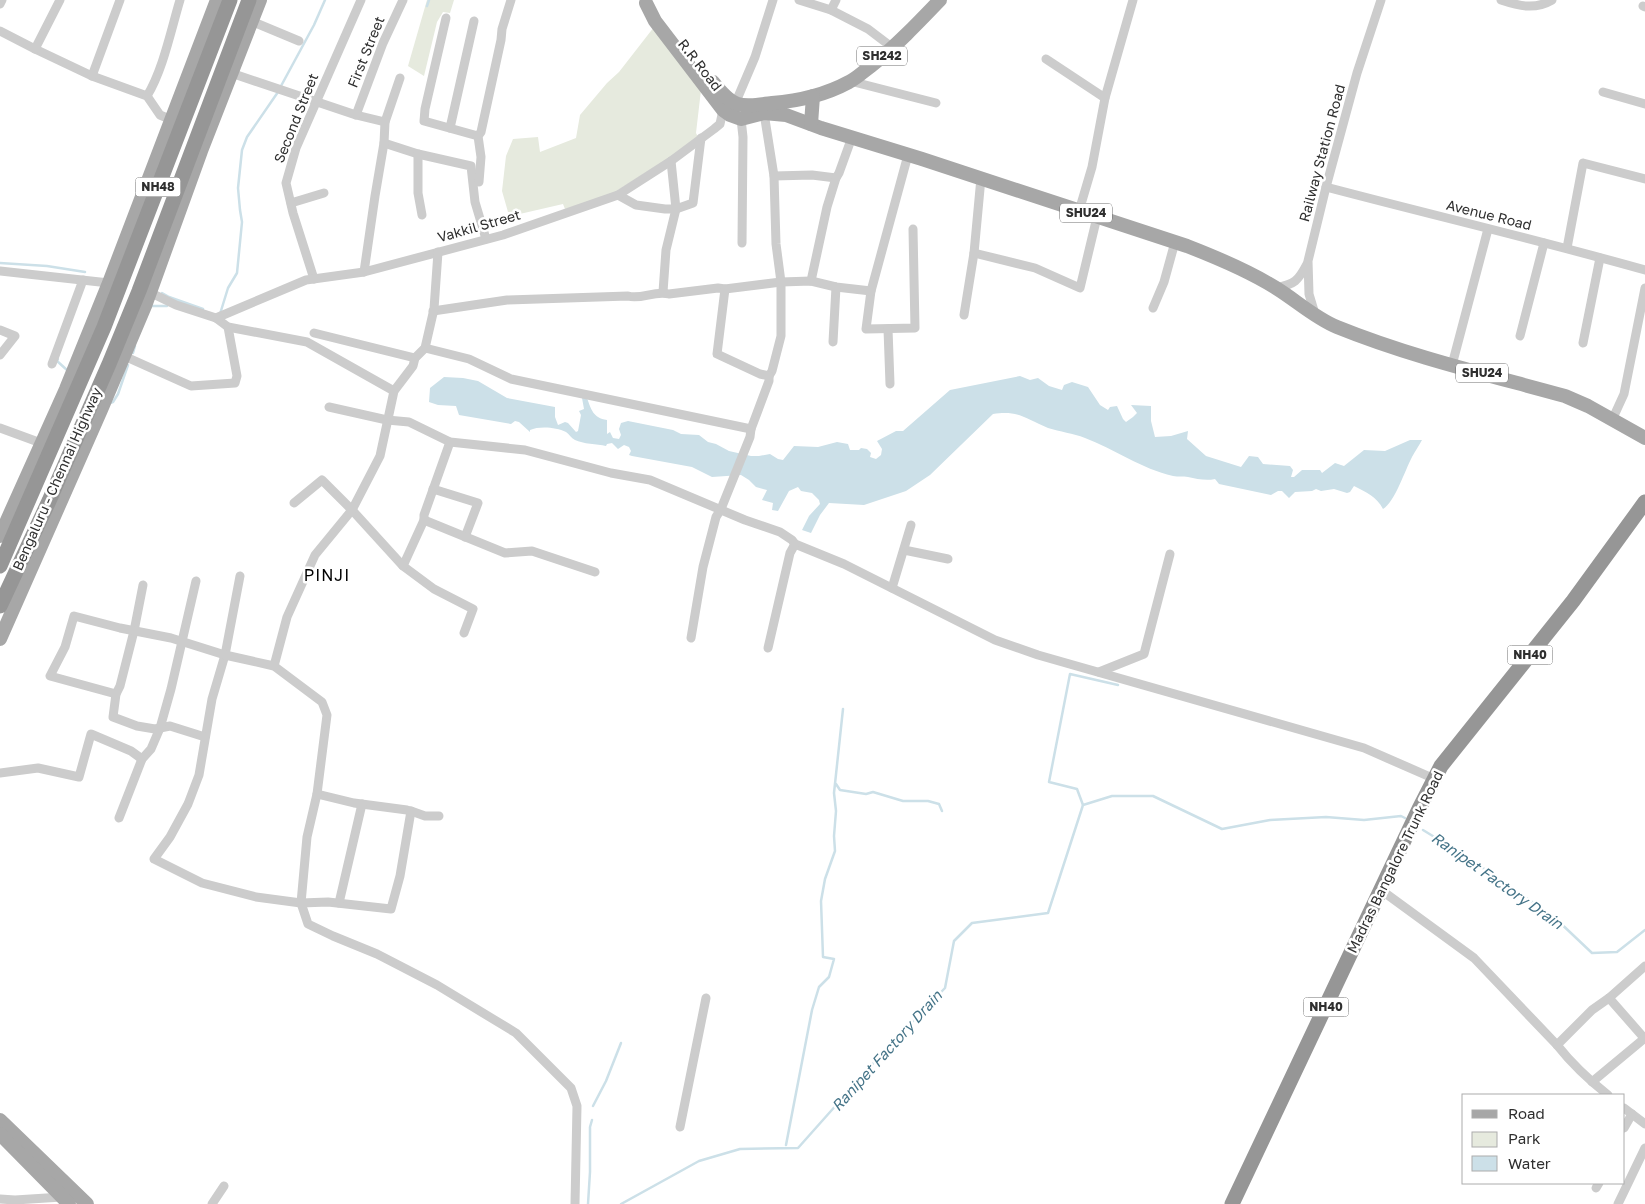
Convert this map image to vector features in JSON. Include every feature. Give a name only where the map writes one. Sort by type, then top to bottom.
[{"type":"highway","name":"Bengaluru - Chennai Highway","points":[[0,566],[48,442],[70,404],[104,327],[230,0]]},
{"type":"highway","name":"NH48","points":[[145,290],[249,0]]},
{"type":"highway","name":"Bengaluru - Chennai Highway","points":[[0,606],[72,449],[101,380],[145,290]]},
{"type":"highway","points":[[70,404],[71,415],[76,418],[82,418],[88,412]]},
{"type":"highway","points":[[48,442],[60,437],[69,438],[72,449]]},
{"type":"highway","name":"Madras Bangalore Trunk Road","points":[[1232,1204],[1271,1129],[1437,781],[1441,766],[1574,601],[1645,502]]},
{"type":"highway","name":"NH40","points":[[1437,781],[1578,604],[1645,514]]},
{"type":"highway","name":"NH40","points":[[1239,1204],[1271,1129]]},
{"type":"main road","points":[[0,536],[48,442],[66,389],[218,0]]},
{"type":"main road","points":[[0,639],[124,356],[145,290],[260,0]]},
{"type":"main road","name":"SH242","points":[[813,96],[850,81],[893,48],[940,0]]},
{"type":"main road","name":"R.R Road","points":[[652,8],[724,97],[729,107],[730,115],[740,118]]},
{"type":"main road","points":[[729,107],[785,102],[813,96],[811,124]]},
{"type":"main road","name":"SHU24","points":[[740,118],[764,113],[786,115],[1175,242],[1223,260],[1276,288],[1316,316],[1336,326],[1417,355],[1565,396],[1613,418],[1645,438]]},
{"type":"main road","points":[[0,1120],[66,1201]]},
{"type":"main road","points":[[0,1134],[31,1157],[87,1204]]},
{"type":"street","points":[[0,4],[2,0]]},
{"type":"street","points":[[35,49],[60,0]]},
{"type":"street","points":[[92,76],[120,0]]},
{"type":"street","points":[[147,96],[167,47],[180,0]]},
{"type":"street","name":"Second Street","points":[[314,279],[293,213],[292,202],[286,183],[296,148],[361,0]]},
{"type":"street","name":"First Street","points":[[356,115],[383,43],[403,0]]},
{"type":"street","points":[[479,182],[481,157],[478,136],[481,132],[502,29],[511,0]]},
{"type":"street","name":"Vakkil Street","points":[[216,318],[306,280],[364,272],[486,239],[548,220],[618,195],[671,161],[720,124],[755,58],[774,0]]},
{"type":"street","points":[[799,0],[831,10],[868,28],[893,48]]},
{"type":"street","points":[[831,10],[836,0]]},
{"type":"street","points":[[1079,211],[1092,167],[1105,98],[1133,0]]},
{"type":"street","name":"Railway Station Road","points":[[1316,316],[1309,294],[1308,261],[1357,73],[1381,0]]},
{"type":"street","points":[[1501,0],[1521,6],[1543,6],[1552,0]]},
{"type":"street","points":[[446,18],[425,109],[424,122],[478,136]]},
{"type":"street","points":[[251,21],[299,41]]},
{"type":"street","points":[[450,128],[474,21]]},
{"type":"street","points":[[0,31],[92,76],[147,96],[160,115],[172,120]]},
{"type":"street","points":[[1046,59],[1105,98]]},
{"type":"street","points":[[231,73],[356,115],[384,122]]},
{"type":"street","points":[[364,272],[384,143],[384,122],[400,78]]},
{"type":"street","points":[[850,81],[936,103]]},
{"type":"street","points":[[1603,92],[1645,104]]},
{"type":"street","points":[[691,638],[703,567],[716,517],[750,438],[751,429],[769,381],[781,336],[781,282],[776,244],[774,176],[764,113]]},
{"type":"street","points":[[740,118],[743,137],[742,243]]},
{"type":"street","points":[[811,281],[827,208],[852,137]]},
{"type":"street","points":[[618,195],[636,205],[665,209],[676,209],[693,203],[701,138]]},
{"type":"street","points":[[384,143],[418,154],[471,166],[475,202],[486,239]]},
{"type":"street","points":[[418,154],[418,193],[422,215]]},
{"type":"street","points":[[908,154],[871,291],[866,329],[915,328],[913,229]]},
{"type":"street","points":[[663,292],[666,250],[676,209],[671,161]]},
{"type":"street","points":[[1567,248],[1584,163],[1645,179]]},
{"type":"street","points":[[774,176],[812,175],[836,178]]},
{"type":"street","points":[[964,314],[974,253],[981,178]]},
{"type":"street","name":"Avenue Road","points":[[1326,187],[1567,248],[1645,270]]},
{"type":"street","points":[[292,202],[324,193]]},
{"type":"street","points":[[974,253],[1035,268],[1080,288],[1097,217]]},
{"type":"street","points":[[1452,365],[1488,229]]},
{"type":"street","points":[[1154,308],[1164,282],[1175,242]]},
{"type":"street","points":[[1520,336],[1544,243]]},
{"type":"street","points":[[274,666],[287,617],[315,555],[352,510],[380,456],[394,391],[425,348],[433,311],[438,252]]},
{"type":"street","points":[[1583,343],[1600,258]]},
{"type":"street","points":[[1276,288],[1294,283],[1300,277],[1308,261]]},
{"type":"street","points":[[0,271],[109,283]]},
{"type":"street","points":[[52,364],[83,280]]},
{"type":"street","points":[[433,311],[507,300],[628,296],[633,298],[663,292],[669,294],[781,282],[811,281],[836,287],[871,291]]},
{"type":"street","points":[[833,342],[836,287]]},
{"type":"street","points":[[1613,418],[1624,394],[1645,288]]},
{"type":"street","points":[[725,289],[717,354],[760,374],[769,376]]},
{"type":"street","points":[[145,290],[176,305],[216,318],[228,327],[307,342],[394,391]]},
{"type":"street","points":[[124,356],[191,386],[236,383],[237,376],[228,327]]},
{"type":"street","points":[[888,329],[890,384]]},
{"type":"street","points":[[0,330],[15,336],[0,355]]},
{"type":"street","points":[[314,333],[416,358]]},
{"type":"street","points":[[425,348],[469,359],[512,379],[751,429]]},
{"type":"street","points":[[329,406],[409,422],[450,442],[525,450],[611,473],[650,480],[745,520],[780,532],[795,544],[844,564],[995,640],[1364,748],[1437,781]]},
{"type":"street","points":[[0,428],[48,442]]},
{"type":"street","points":[[403,566],[424,520],[424,515],[450,442]]},
{"type":"street","points":[[294,503],[322,480],[403,566],[434,589],[472,609],[464,633]]},
{"type":"street","points":[[433,489],[478,503],[465,537]]},
{"type":"street","points":[[424,520],[505,553],[532,552],[595,572]]},
{"type":"street","points":[[892,588],[911,525]]},
{"type":"street","points":[[768,648],[790,553],[795,544]]},
{"type":"street","points":[[904,550],[948,559]]},
{"type":"street","points":[[1099,672],[1144,654],[1170,554]]},
{"type":"street","points":[[240,576],[225,655],[212,700],[199,775],[188,804],[170,837],[154,859],[202,883],[256,897],[301,903],[328,902],[391,909],[400,876],[411,811]]},
{"type":"street","points":[[118,818],[142,759],[151,749],[160,728],[172,689],[196,581]]},
{"type":"street","points":[[144,585],[120,686],[116,694],[113,717],[137,726],[160,728],[170,726],[205,736]]},
{"type":"street","points":[[116,694],[50,676],[65,648],[74,616],[182,641],[225,655],[274,666],[322,702],[327,715],[317,794],[307,837],[301,903],[308,924],[377,954],[437,985],[516,1033],[571,1088],[577,1106],[575,1204]]},
{"type":"street","points":[[0,773],[38,768],[79,777],[91,734],[131,751],[142,759]]},
{"type":"street","points":[[317,794],[362,804],[407,810],[425,816],[439,816]]},
{"type":"street","points":[[339,903],[362,804]]},
{"type":"street","points":[[1384,892],[1474,958],[1568,1059],[1607,1094]]},
{"type":"street","points":[[1557,1045],[1592,1010],[1609,998],[1645,966]]},
{"type":"street","points":[[680,1127],[706,998]]},
{"type":"street","points":[[1592,1082],[1645,1038],[1609,998]]},
{"type":"street","points":[[1625,1109],[1645,1124]]},
{"type":"street","points":[[1625,1126],[1632,1114]]},
{"type":"street","points":[[1618,1204],[1645,1148]]},
{"type":"street","points":[[212,1204],[224,1186]]},
{"type":"street","points":[[0,1199],[66,1201]]},
{"type":"green space","points":[[427,0],[454,0],[450,13],[443,12],[437,22],[424,76],[408,66]]},
{"type":"green space","points":[[654,27],[701,90],[696,133],[699,139],[607,197],[565,209],[563,204],[511,216],[502,191],[506,156],[513,139],[538,137],[540,152],[576,138],[580,115],[619,72]]},
{"type":"water","points":[[1020,376],[1030,380],[1038,378],[1049,386],[1062,390],[1064,385],[1072,382],[1088,387],[1100,405],[1108,410],[1110,407],[1117,406],[1126,422],[1137,413],[1131,405],[1151,406],[1151,421],[1155,437],[1171,436],[1188,431],[1187,439],[1206,456],[1241,467],[1249,456],[1258,457],[1263,464],[1290,466],[1293,470],[1291,477],[1294,477],[1302,470],[1320,470],[1322,473],[1335,463],[1344,466],[1364,450],[1385,451],[1410,440],[1422,440],[1396,493],[1383,509],[1374,498],[1354,486],[1347,493],[1334,489],[1321,491],[1316,489],[1295,492],[1289,498],[1282,491],[1271,495],[1219,484],[1215,479],[1205,480],[1173,476],[1150,469],[1085,438],[1048,428],[1022,416],[1009,413],[993,414],[930,475],[906,491],[864,505],[829,503],[820,515],[811,533],[802,530],[809,516],[820,504],[819,500],[812,493],[801,491],[798,487],[789,491],[778,511],[772,510],[773,503],[762,500],[767,490],[756,487],[741,475],[712,477],[692,467],[629,455],[631,451],[629,447],[624,445],[618,449],[612,443],[606,446],[582,442],[574,439],[562,430],[553,428],[538,428],[530,430],[530,432],[519,422],[515,421],[511,424],[459,415],[456,406],[438,405],[429,402],[430,388],[444,377],[463,378],[478,381],[507,398],[555,407],[555,417],[558,425],[565,422],[568,423],[576,432],[578,431],[581,415],[579,411],[584,409],[582,398],[587,398],[591,409],[596,415],[607,420],[607,434],[610,432],[613,438],[619,439],[621,423],[628,421],[673,430],[681,434],[699,435],[708,442],[729,451],[751,456],[770,454],[783,460],[794,446],[818,447],[837,442],[848,444],[850,450],[867,449],[871,453],[870,457],[876,459],[881,455],[882,449],[877,441],[896,431],[903,431],[950,390]]},
{"type":"waterway","points":[[281,86],[314,25],[325,0]]},
{"type":"waterway","points":[[427,6],[429,0]]},
{"type":"waterway","points":[[220,314],[228,288],[237,273],[242,222],[238,188],[242,150],[247,137],[278,92]]},
{"type":"waterway","points":[[0,263],[47,266],[85,272]]},
{"type":"waterway","points":[[162,293],[203,309]]},
{"type":"waterway","points":[[151,306],[167,306]]},
{"type":"waterway","points":[[133,353],[135,346]]},
{"type":"waterway","points":[[58,359],[57,361],[67,370]]},
{"type":"waterway","points":[[110,403],[113,402],[118,394],[128,365]]},
{"type":"waterway","points":[[1083,805],[1077,789],[1049,782],[1070,674],[1118,685]]},
{"type":"waterway","points":[[786,1145],[812,1010],[819,987],[829,977],[834,959],[823,957],[821,901],[825,879],[835,851],[836,811],[834,793],[843,709]]},
{"type":"waterway","points":[[836,784],[840,790],[866,794],[873,792],[903,801],[928,801],[939,804],[942,811]]},
{"type":"waterway","name":"Ranipet Factory Drain","points":[[621,1204],[699,1161],[740,1149],[798,1148],[887,1048],[945,988],[954,941],[972,923],[1048,913],[1083,805],[1112,796],[1153,796],[1222,829],[1270,820],[1326,817],[1364,820],[1401,816],[1405,818]]},
{"type":"waterway","name":"Ranipet Factory Drain","points":[[1423,830],[1467,857],[1554,917],[1592,953],[1617,952],[1645,930]]},
{"type":"waterway","points":[[593,1106],[606,1081],[621,1043]]},
{"type":"waterway","points":[[588,1204],[590,1127],[592,1120]]},
{"type":"district","name":"PINJI","points":[[327,575]]}]
